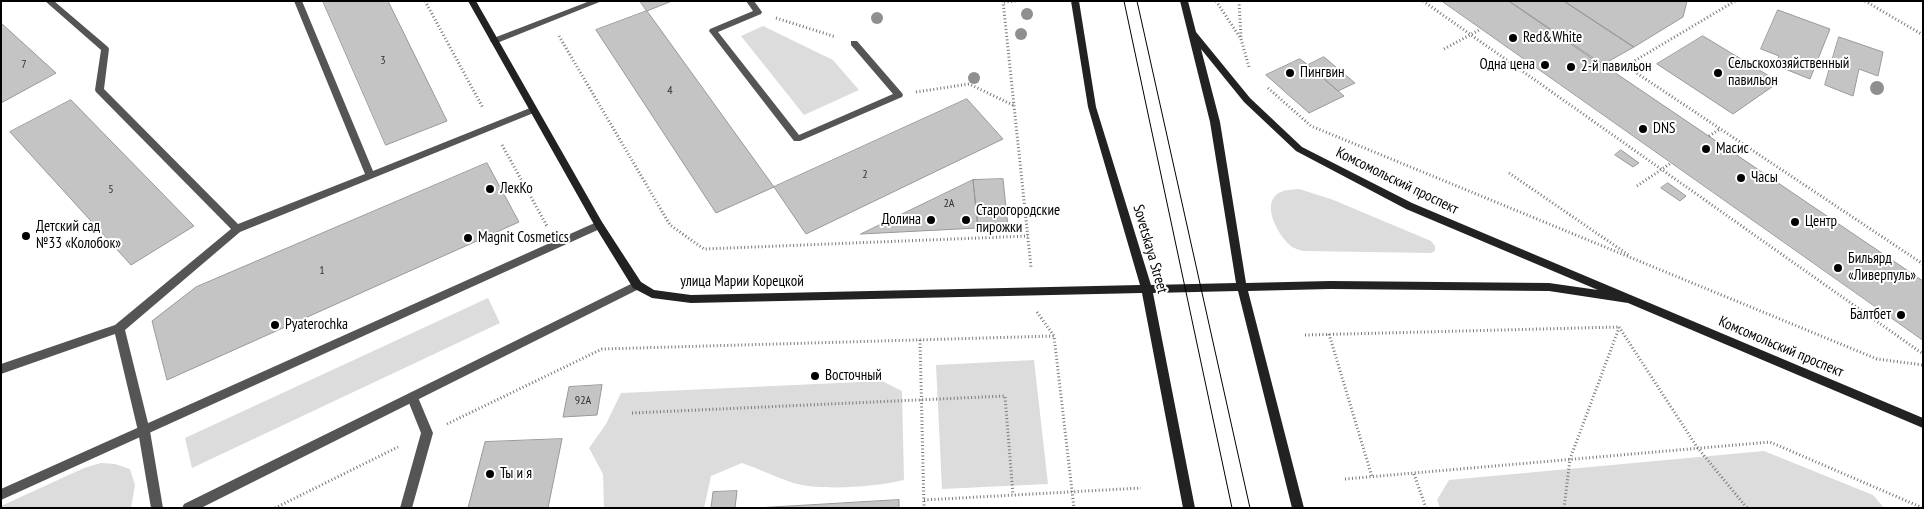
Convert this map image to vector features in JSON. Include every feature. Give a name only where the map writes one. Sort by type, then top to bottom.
[{"type":"street","points":[[49,1],[105,49],[99,90],[237,229]]},
{"type":"street","points":[[298,1],[370,175]]},
{"type":"street","points":[[188,508],[413,398],[637,285],[599,225],[472,1]]},
{"type":"street","points":[[494,41],[598,1]]},
{"type":"street","points":[[750,1],[758,12],[713,31],[797,140],[898,95],[854,42]]},
{"type":"street","name":"Sovetskaya Street","points":[[1076,1],[1092,107],[1148,290],[1189,508]]},
{"type":"street","points":[[1184,1],[1215,122],[1242,288],[1298,508]]},
{"type":"street","name":"Комсомольский проспект","points":[[1193,34],[1247,100],[1299,149],[1409,206],[1923,423]]},
{"type":"street","points":[[1,369],[119,328],[237,229],[533,110]]},
{"type":"street","points":[[1,495],[599,225]]},
{"type":"street","name":"улица Марии Корецкой","points":[[637,285],[652,294],[691,299],[1242,288]]},
{"type":"street","name":"Комсомольский проспект","points":[[1242,288],[1330,286],[1549,287],[1627,298]]},
{"type":"street","points":[[119,328],[144,431],[157,508]]},
{"type":"street","points":[[406,508],[427,433],[413,398]]},
{"type":"path","points":[[1016,1],[1004,2],[1031,266]]},
{"type":"path","points":[[1216,1],[1241,39]]},
{"type":"path","points":[[1239,1],[1241,39],[1251,72]]},
{"type":"path","points":[[1423,1],[1923,354]]},
{"type":"path","points":[[1735,1],[1626,66],[1923,264]]},
{"type":"path","points":[[1865,1],[1923,35]]},
{"type":"path","points":[[758,12],[854,42]]},
{"type":"path","points":[[550,20],[670,225],[704,249],[1028,236]]},
{"type":"path","points":[[1444,49],[1481,28]]},
{"type":"path","points":[[898,95],[969,84],[1015,106]]},
{"type":"path","points":[[1264,84],[1311,126],[1877,359],[1923,365]]},
{"type":"path","points":[[1709,136],[1720,128]]},
{"type":"path","points":[[1637,186],[1671,163]]},
{"type":"path","points":[[1509,173],[1636,261]]},
{"type":"path","points":[[1036,309],[1054,336],[1074,508]]},
{"type":"path","points":[[1305,335],[1619,327]]},
{"type":"path","points":[[1619,327],[1697,447],[1747,508]]},
{"type":"path","points":[[1564,508],[1570,459],[1619,327]]},
{"type":"path","points":[[1329,334],[1372,477]]},
{"type":"path","points":[[275,508],[602,349],[1054,336]]},
{"type":"path","points":[[920,340],[924,508]]},
{"type":"path","points":[[632,413],[1006,396],[1013,496]]},
{"type":"path","points":[[1345,479],[1770,442],[1923,508]]},
{"type":"path","points":[[1414,474],[1426,508]]},
{"type":"path","points":[[924,500],[1141,488]]},
{"type":"shaded area","points":[[763,26],[833,60],[859,90],[804,115],[741,36]]},
{"type":"shaded area","points":[[1299,189],[1331,199],[1431,241],[1435,246],[1435,251],[1431,253],[1303,251],[1293,248],[1278,230],[1271,207],[1272,201],[1279,193]]},
{"type":"shaded area","points":[[488,298],[500,323],[192,468],[185,438]]},
{"type":"shaded area","points":[[1034,360],[1048,484],[942,489],[936,365]]},
{"type":"shaded area","points":[[882,381],[902,391],[904,480],[879,485],[818,487],[793,483],[742,463],[711,476],[704,508],[604,508],[603,474],[589,448],[606,424],[621,393]]},
{"type":"shaded area","points":[[1764,451],[1873,495],[1884,508],[1440,508],[1437,500],[1449,480]]},
{"type":"shaded area","points":[[101,463],[115,464],[130,469],[135,485],[131,508],[1,508],[1,506],[84,468]]},
{"type":"building","points":[[323,1],[388,1],[447,121],[386,145]]},
{"type":"building","points":[[640,1],[672,1],[647,11]]},
{"type":"building","name":"Центр","points":[[1442,1],[1509,1],[1923,281],[1923,340]]},
{"type":"building","points":[[1509,1],[1564,1],[1634,47],[1602,65]]},
{"type":"building","points":[[1564,1],[1687,1],[1683,17],[1634,47]]},
{"type":"building","points":[[1778,10],[1830,29],[1810,79],[1775,65],[1779,56],[1761,49]]},
{"type":"building","points":[[647,11],[774,187],[716,213],[596,30]]},
{"type":"building","points":[[1,23],[56,73],[1,103]]},
{"type":"building","name":"Сельскохозяйственный павильон","points":[[1703,36],[1779,82],[1733,114],[1657,64]]},
{"type":"building","points":[[1839,37],[1883,52],[1878,76],[1859,69],[1853,96],[1825,85]]},
{"type":"building","points":[[1324,57],[1355,83],[1338,91],[1308,65]]},
{"type":"building","points":[[1300,59],[1344,96],[1309,113],[1266,75]]},
{"type":"building","points":[[967,99],[1003,139],[806,234],[774,187]]},
{"type":"building","points":[[71,100],[194,226],[131,265],[10,132]]},
{"type":"building","points":[[1621,150],[1639,163],[1633,167],[1615,155]]},
{"type":"building","points":[[487,163],[519,222],[167,380],[152,321],[196,287]]},
{"type":"building","points":[[1003,179],[1008,227],[978,228],[973,180]]},
{"type":"building","points":[[973,180],[978,228],[861,234]]},
{"type":"building","points":[[1668,183],[1686,196],[1680,201],[1661,188]]},
{"type":"building","points":[[602,385],[597,415],[563,417],[569,387]]},
{"type":"building","points":[[562,439],[548,508],[468,508],[485,442]]},
{"type":"building","points":[[737,491],[735,508],[711,508],[713,492]]},
{"type":"building","points":[[899,500],[899,508],[756,508]]},
{"type":"tram line","points":[[1124,1],[1232,508]]},
{"type":"tram line","points":[[1137,1],[1250,508]]},
{"type":"place","name":"Red&White","points":[[1513,38]]},
{"type":"place","name":"Одна цена","points":[[1545,65]]},
{"type":"place","name":"2-й павильон","points":[[1571,67]]},
{"type":"place","name":"Пингвин","points":[[1290,73]]},
{"type":"place","name":"Сельскохозяйственный павильон","points":[[1718,73]]},
{"type":"place","name":"DNS","points":[[1643,129]]},
{"type":"place","name":"Масис","points":[[1706,149]]},
{"type":"place","name":"Часы","points":[[1741,178]]},
{"type":"place","name":"ЛекКо","points":[[490,189]]},
{"type":"place","name":"Долина","points":[[931,220]]},
{"type":"place","name":"Старогородские пирожки","points":[[966,220]]},
{"type":"place","name":"Центр","points":[[1795,222]]},
{"type":"place","name":"Детский сад №33 «Колобок»","points":[[26,236]]},
{"type":"place","name":"Magnit Cosmetics","points":[[468,238]]},
{"type":"place","name":"Бильярд «Ливерпуль»","points":[[1838,268]]},
{"type":"place","name":"Балтбет","points":[[1901,315]]},
{"type":"place","name":"Pyaterochka","points":[[275,325]]},
{"type":"place","name":"Восточный","points":[[815,376]]},
{"type":"place","name":"Ты и я","points":[[490,474]]}]
